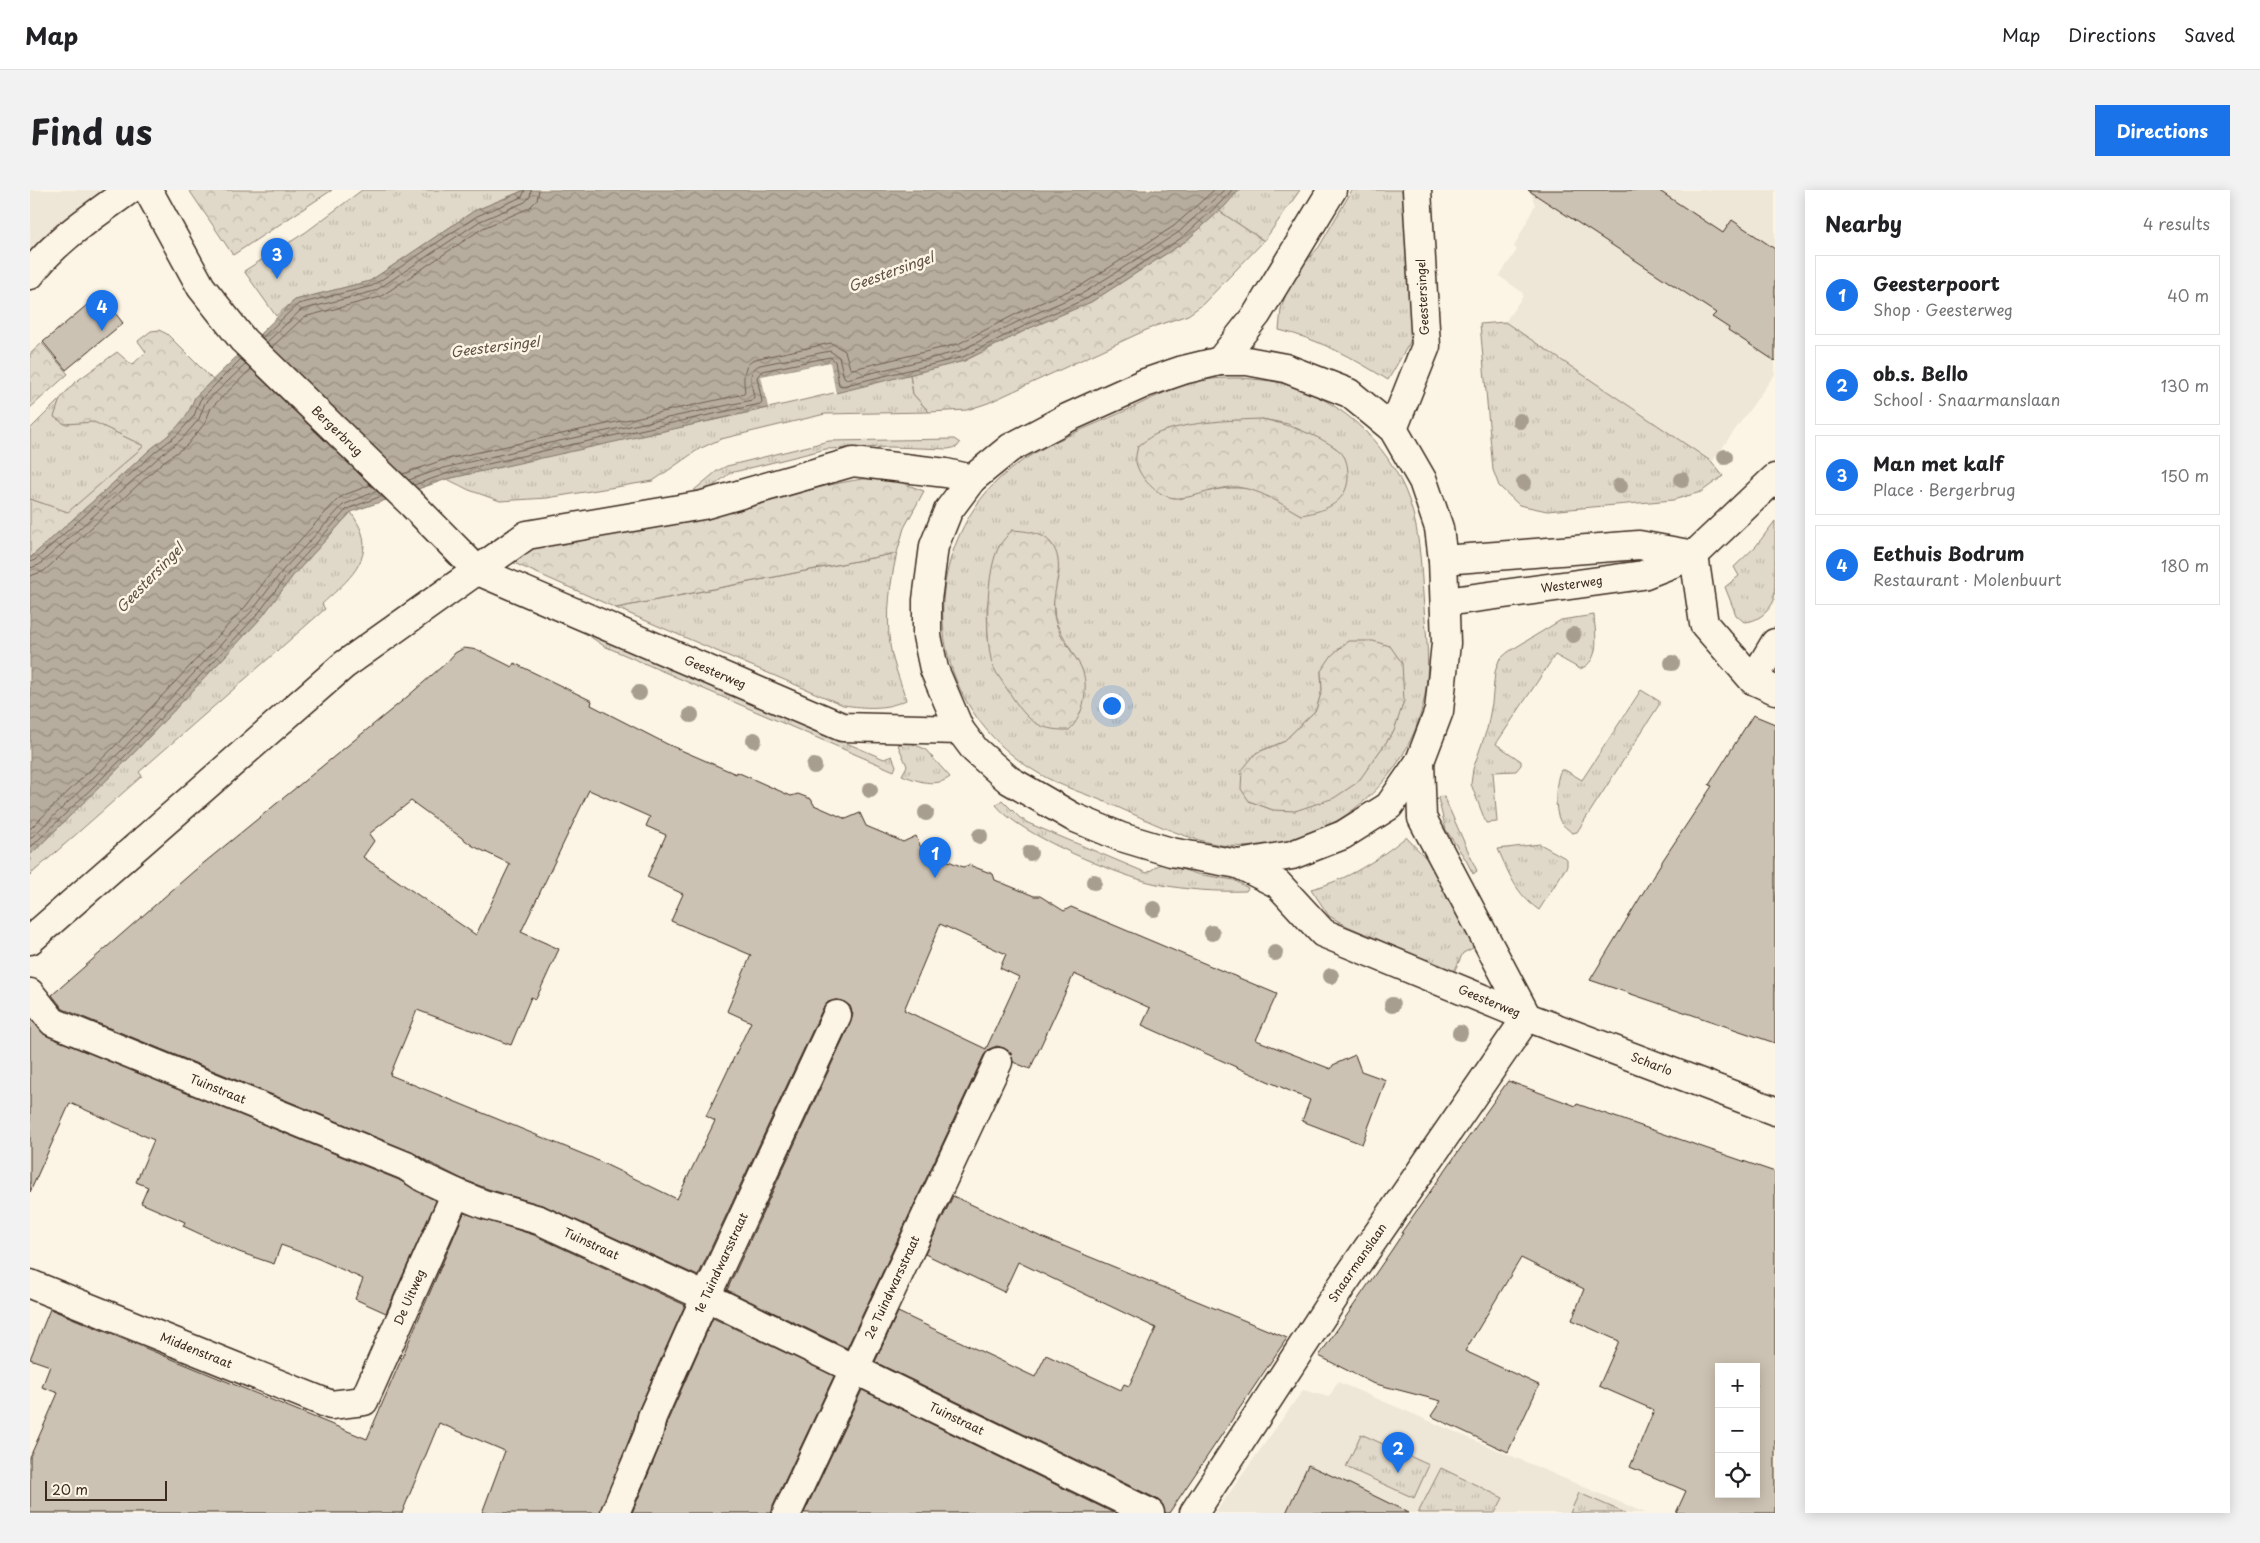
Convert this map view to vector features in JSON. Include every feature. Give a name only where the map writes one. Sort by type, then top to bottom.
[{"type":"street","points":[[30,275],[40,260],[78,228],[129,190]]},
{"type":"street","name":"Bergerbrug","points":[[148,190],[202,287],[243,340],[413,505],[478,571]]},
{"type":"street","points":[[1220,361],[1257,314],[1332,190]]},
{"type":"street","name":"Geestersingel","points":[[1393,429],[1426,346],[1417,190]]},
{"type":"street","points":[[1220,361],[1246,361],[1294,371],[1349,393],[1393,429],[1423,481],[1439,528],[1443,560],[1446,643],[1439,712],[1420,761],[1389,806],[1343,835],[1292,855],[1238,864],[1171,852],[1121,837],[1073,817],[1009,780],[975,750],[960,730],[934,669],[927,636],[927,600],[934,546],[948,511],[972,479],[1010,448],[1066,418],[1145,383],[1183,370],[1220,361]]},
{"type":"street","points":[[30,940],[344,665],[527,535],[703,504],[853,462],[946,472],[972,479]]},
{"type":"street","name":"Westerweg","points":[[1445,602],[1644,575],[1694,555],[1775,478]]},
{"type":"street","points":[[1443,560],[1639,545],[1694,555],[1704,624],[1764,685]]},
{"type":"street","name":"Geesterweg","points":[[478,571],[842,727],[960,730]]},
{"type":"street","points":[[1764,685],[1775,643]]},
{"type":"street","name":"Geesterweg","points":[[1420,761],[1422,818],[1527,1017]]},
{"type":"street","name":"Geesterweg","points":[[1238,864],[1278,884],[1324,933],[1527,1017]]},
{"type":"street","name":"Tuinstraat","points":[[30,993],[53,1022],[406,1166],[424,1178],[456,1193],[483,1204],[539,1220],[706,1297],[1150,1513]]},
{"type":"street","name":"1e Tuindwarsstraat","points":[[615,1513],[648,1435],[652,1417],[838,1015]]},
{"type":"street","name":"Scharlo","points":[[1527,1017],[1775,1111]]},
{"type":"street","name":"Snaarmanslaan","points":[[1194,1513],[1341,1287],[1527,1017]]},
{"type":"street","name":"2e Tuindwarsstraat","points":[[787,1513],[998,1062]]},
{"type":"street","name":"De Uitweg","points":[[364,1401],[456,1193]]},
{"type":"street","name":"Middenstraat","points":[[30,1284],[331,1405],[364,1401]]},
{"type":"shaded area","points":[[30,190],[121,190],[111,219],[82,246],[72,238],[30,273]]},
{"type":"shaded area","points":[[1530,190],[1775,190],[1775,374],[1712,462],[1583,471],[1519,331],[1505,322],[1523,296],[1522,292],[1499,276],[1517,250],[1514,247],[1535,205]]},
{"type":"shaded area","points":[[1338,1382],[1645,1513],[1215,1513],[1303,1390],[1329,1397]]},
{"type":"green space","points":[[189,190],[332,190],[233,255]]},
{"type":"green space","points":[[362,190],[525,190],[474,211],[370,281],[295,300],[276,316],[244,271],[306,232]]},
{"type":"green space","points":[[1239,190],[1300,190],[1264,241],[1219,211]]},
{"type":"green space","points":[[1352,190],[1406,190],[1418,307],[1410,342],[1388,380],[1362,364],[1322,344],[1279,330],[1281,309],[1291,278],[1319,247]]},
{"type":"green space","points":[[1219,211],[1264,241],[1202,305],[1188,315],[1155,326],[988,403],[967,410],[929,412],[913,394],[910,374],[964,361],[1030,328],[1091,302],[1186,241]]},
{"type":"green space","points":[[1505,322],[1712,462],[1723,476],[1701,492],[1673,500],[1547,511],[1519,505],[1499,486],[1493,470],[1480,324]]},
{"type":"green space","points":[[159,330],[167,334],[214,381],[195,397],[189,413],[173,432],[152,448],[30,558],[30,499],[68,512],[144,446],[94,422],[65,424],[54,417],[60,399],[74,383],[117,352],[132,365],[146,352],[138,341],[151,331]]},
{"type":"green space","points":[[42,343],[68,374],[30,408],[30,354]]},
{"type":"green space","points":[[910,374],[913,394],[929,412],[825,414],[721,439],[699,449],[653,481],[547,498],[500,501],[469,490],[447,479],[795,402]]},
{"type":"green space","points":[[1238,378],[1272,381],[1295,387],[1317,396],[1356,422],[1373,439],[1387,458],[1400,478],[1413,514],[1420,559],[1427,653],[1425,698],[1410,740],[1394,769],[1372,794],[1347,814],[1318,831],[1287,841],[1255,846],[1221,845],[1180,834],[1056,783],[1015,757],[995,739],[977,718],[963,695],[953,671],[946,645],[943,618],[946,575],[961,532],[985,494],[1009,470],[1024,459],[1057,441],[1168,391],[1190,383]],"holes":[[[1262,419],[1288,424],[1336,448],[1301,515],[1263,493],[1242,488],[1221,489],[1179,499]],[[999,546],[1059,573],[1053,596],[1055,621],[1082,670],[988,639],[987,607]],[[1321,671],[1394,731],[1357,782],[1273,810],[1249,801],[1256,753],[1283,742],[1316,710],[1322,690]]]},
{"type":"green space","points":[[60,399],[55,417],[65,424],[94,421],[144,446],[68,513],[30,499],[30,429]]},
{"type":"green space","points":[[1262,419],[1311,434],[1340,451],[1345,459],[1348,472],[1348,482],[1341,498],[1327,508],[1301,515],[1260,493],[1242,488],[1226,487],[1187,497],[1173,498],[1152,488],[1138,469],[1136,454],[1138,446],[1154,435],[1192,424]]},
{"type":"green space","points":[[954,439],[960,443],[957,447],[948,449],[890,447],[826,449],[730,473],[707,491],[696,494],[693,491],[717,471],[727,466],[829,441]]},
{"type":"green space","points":[[878,477],[900,482],[924,491],[904,528],[897,553],[616,608],[514,563],[512,554],[533,549],[709,517],[829,485]]},
{"type":"green space","points":[[351,512],[362,533],[363,555],[346,582],[322,604],[325,609],[139,772],[142,776],[30,875],[30,855],[130,757],[261,618],[292,577]]},
{"type":"green space","points":[[1775,521],[1774,600],[1762,616],[1749,622],[1744,622],[1736,615],[1725,587],[1739,576],[1734,567],[1756,546]]},
{"type":"green space","points":[[1012,530],[1043,536],[1051,543],[1056,552],[1058,571],[1054,600],[1055,620],[1063,638],[1081,667],[1085,683],[1082,709],[1069,730],[1058,730],[1040,726],[1033,722],[1015,701],[993,666],[988,640],[989,586],[995,555],[1001,543]]},
{"type":"green space","points":[[897,553],[892,575],[888,622],[893,659],[906,700],[883,707],[843,705],[616,608]]},
{"type":"green space","points":[[1594,615],[1596,646],[1592,660],[1580,669],[1555,655],[1496,744],[1521,761],[1521,765],[1516,771],[1493,772],[1497,822],[1486,823],[1471,784],[1473,769],[1487,729],[1495,672],[1499,660],[1508,652],[1561,620]]},
{"type":"green space","points":[[587,621],[603,639],[884,759],[892,756],[896,766],[894,771],[604,646],[582,631]]},
{"type":"green space","points":[[1348,641],[1373,641],[1390,646],[1402,663],[1404,701],[1394,731],[1358,782],[1334,798],[1295,811],[1273,810],[1249,801],[1241,789],[1242,770],[1256,753],[1283,742],[1316,710],[1322,690],[1321,671],[1332,655]]},
{"type":"green space","points":[[1641,690],[1659,701],[1659,705],[1577,832],[1572,833],[1564,826],[1558,816],[1556,788],[1561,770],[1565,770],[1582,780]]},
{"type":"green space","points":[[908,742],[925,749],[950,777],[933,783],[902,775],[907,766],[898,745]]},
{"type":"green space","points":[[1440,796],[1444,797],[1477,871],[1473,874],[1446,830],[1438,798]]},
{"type":"green space","points":[[1002,800],[1020,818],[1028,823],[1147,873],[1160,864],[1164,864],[1197,874],[1234,880],[1248,888],[1246,891],[1190,889],[1157,884],[1120,873],[1071,853],[1025,829],[996,805]]},
{"type":"green space","points":[[1406,837],[1442,875],[1475,947],[1463,953],[1454,972],[1347,926],[1329,916],[1311,889],[1350,875],[1384,854]]},
{"type":"green space","points":[[1540,844],[1567,859],[1567,866],[1539,910],[1519,890],[1498,849]]},
{"type":"green space","points":[[1361,1434],[1429,1465],[1414,1498],[1346,1467]]},
{"type":"green space","points":[[1441,1468],[1503,1498],[1495,1513],[1418,1513]]},
{"type":"green space","points":[[1579,1493],[1625,1513],[1570,1513]]},
{"type":"water","points":[[525,190],[1239,190],[1225,206],[1186,241],[1091,302],[1030,328],[964,361],[836,393],[829,362],[762,376],[768,408],[447,479],[351,512],[292,577],[261,618],[130,757],[30,855],[30,558],[172,431],[183,420],[195,397],[295,300],[370,281],[474,211]]},
{"type":"pier","points":[[830,362],[836,393],[834,394],[828,365],[764,378],[770,407],[768,408],[761,376]]},
{"type":"building","points":[[1528,190],[1658,190],[1723,233],[1732,220],[1775,249],[1775,361],[1712,317],[1716,313]]},
{"type":"building","points":[[100,294],[123,323],[66,370],[43,342]]},
{"type":"building","points":[[464,648],[478,650],[512,667],[514,663],[592,701],[591,705],[667,744],[736,774],[737,772],[791,796],[798,794],[811,799],[814,805],[846,819],[860,813],[866,826],[903,842],[916,836],[922,850],[963,867],[969,865],[993,874],[995,880],[1034,896],[1040,896],[1064,911],[1071,907],[1277,994],[1256,1040],[1331,1069],[1333,1065],[1355,1055],[1361,1071],[1386,1080],[1362,1144],[1302,1121],[1310,1100],[1142,1025],[1150,1008],[1074,974],[1030,1069],[1013,1062],[1011,1053],[1004,1048],[997,1046],[989,1049],[984,1055],[847,1348],[727,1290],[851,1022],[853,1014],[850,1006],[843,1001],[835,1000],[828,1002],[823,1008],[698,1276],[545,1206],[462,1179],[412,1152],[63,1009],[52,995],[194,871],[407,697],[455,653]],"holes":[[[589,790],[650,817],[646,826],[666,835],[647,877],[683,894],[671,921],[751,955],[727,1011],[751,1022],[706,1116],[715,1121],[677,1199],[590,1157],[390,1075],[417,1010],[511,1045],[531,997],[536,999],[559,949],[521,932]],[[411,801],[473,846],[510,864],[476,935],[363,857],[374,841],[369,834]],[[940,924],[1006,954],[1000,968],[1019,977],[986,1049],[904,1010]]]},
{"type":"building","points":[[1753,715],[1775,724],[1775,1043],[1590,980],[1663,860],[1712,786],[1709,785]]},
{"type":"building","points":[[30,1018],[47,1036],[399,1180],[436,1201],[386,1313],[355,1299],[363,1279],[319,1259],[281,1245],[274,1264],[239,1252],[183,1226],[185,1222],[141,1203],[148,1187],[136,1182],[154,1140],[70,1103],[30,1192]]},
{"type":"building","points":[[1508,1081],[1576,1106],[1577,1104],[1775,1172],[1775,1513],[1676,1513],[1686,1491],[1630,1467],[1654,1410],[1599,1386],[1619,1341],[1572,1320],[1584,1289],[1521,1258],[1465,1351],[1539,1385],[1508,1452],[1431,1416],[1441,1401],[1372,1383],[1319,1356],[1403,1233],[1401,1233]]},
{"type":"building","points":[[953,1196],[1039,1236],[1287,1338],[1169,1513],[1165,1513],[1163,1505],[1157,1499],[875,1362],[898,1312],[1035,1377],[1046,1355],[1121,1390],[1124,1384],[1129,1386],[1156,1328],[1018,1262],[1004,1292],[925,1254]]},
{"type":"building","points":[[464,1213],[534,1235],[685,1305],[638,1411],[633,1430],[600,1513],[482,1513],[505,1451],[439,1423],[402,1513],[30,1513],[30,1457],[58,1393],[42,1387],[50,1366],[30,1359],[50,1309],[367,1439]]},
{"type":"building","points":[[713,1318],[834,1376],[773,1506],[772,1513],[632,1513],[662,1441],[667,1422]]},
{"type":"building","points":[[862,1390],[1114,1513],[804,1513]]},
{"type":"building","points":[[1308,1465],[1348,1483],[1409,1513],[1286,1513]]},
{"type":"place","name":"Man met kalf","points":[[277,279]]},
{"type":"place","name":"Eethuis Bodrum","points":[[102,331]]},
{"type":"place","name":"Geesterpoort","points":[[935,878]]},
{"type":"place","name":"ob.s. Bello","points":[[1398,1473]]}]
